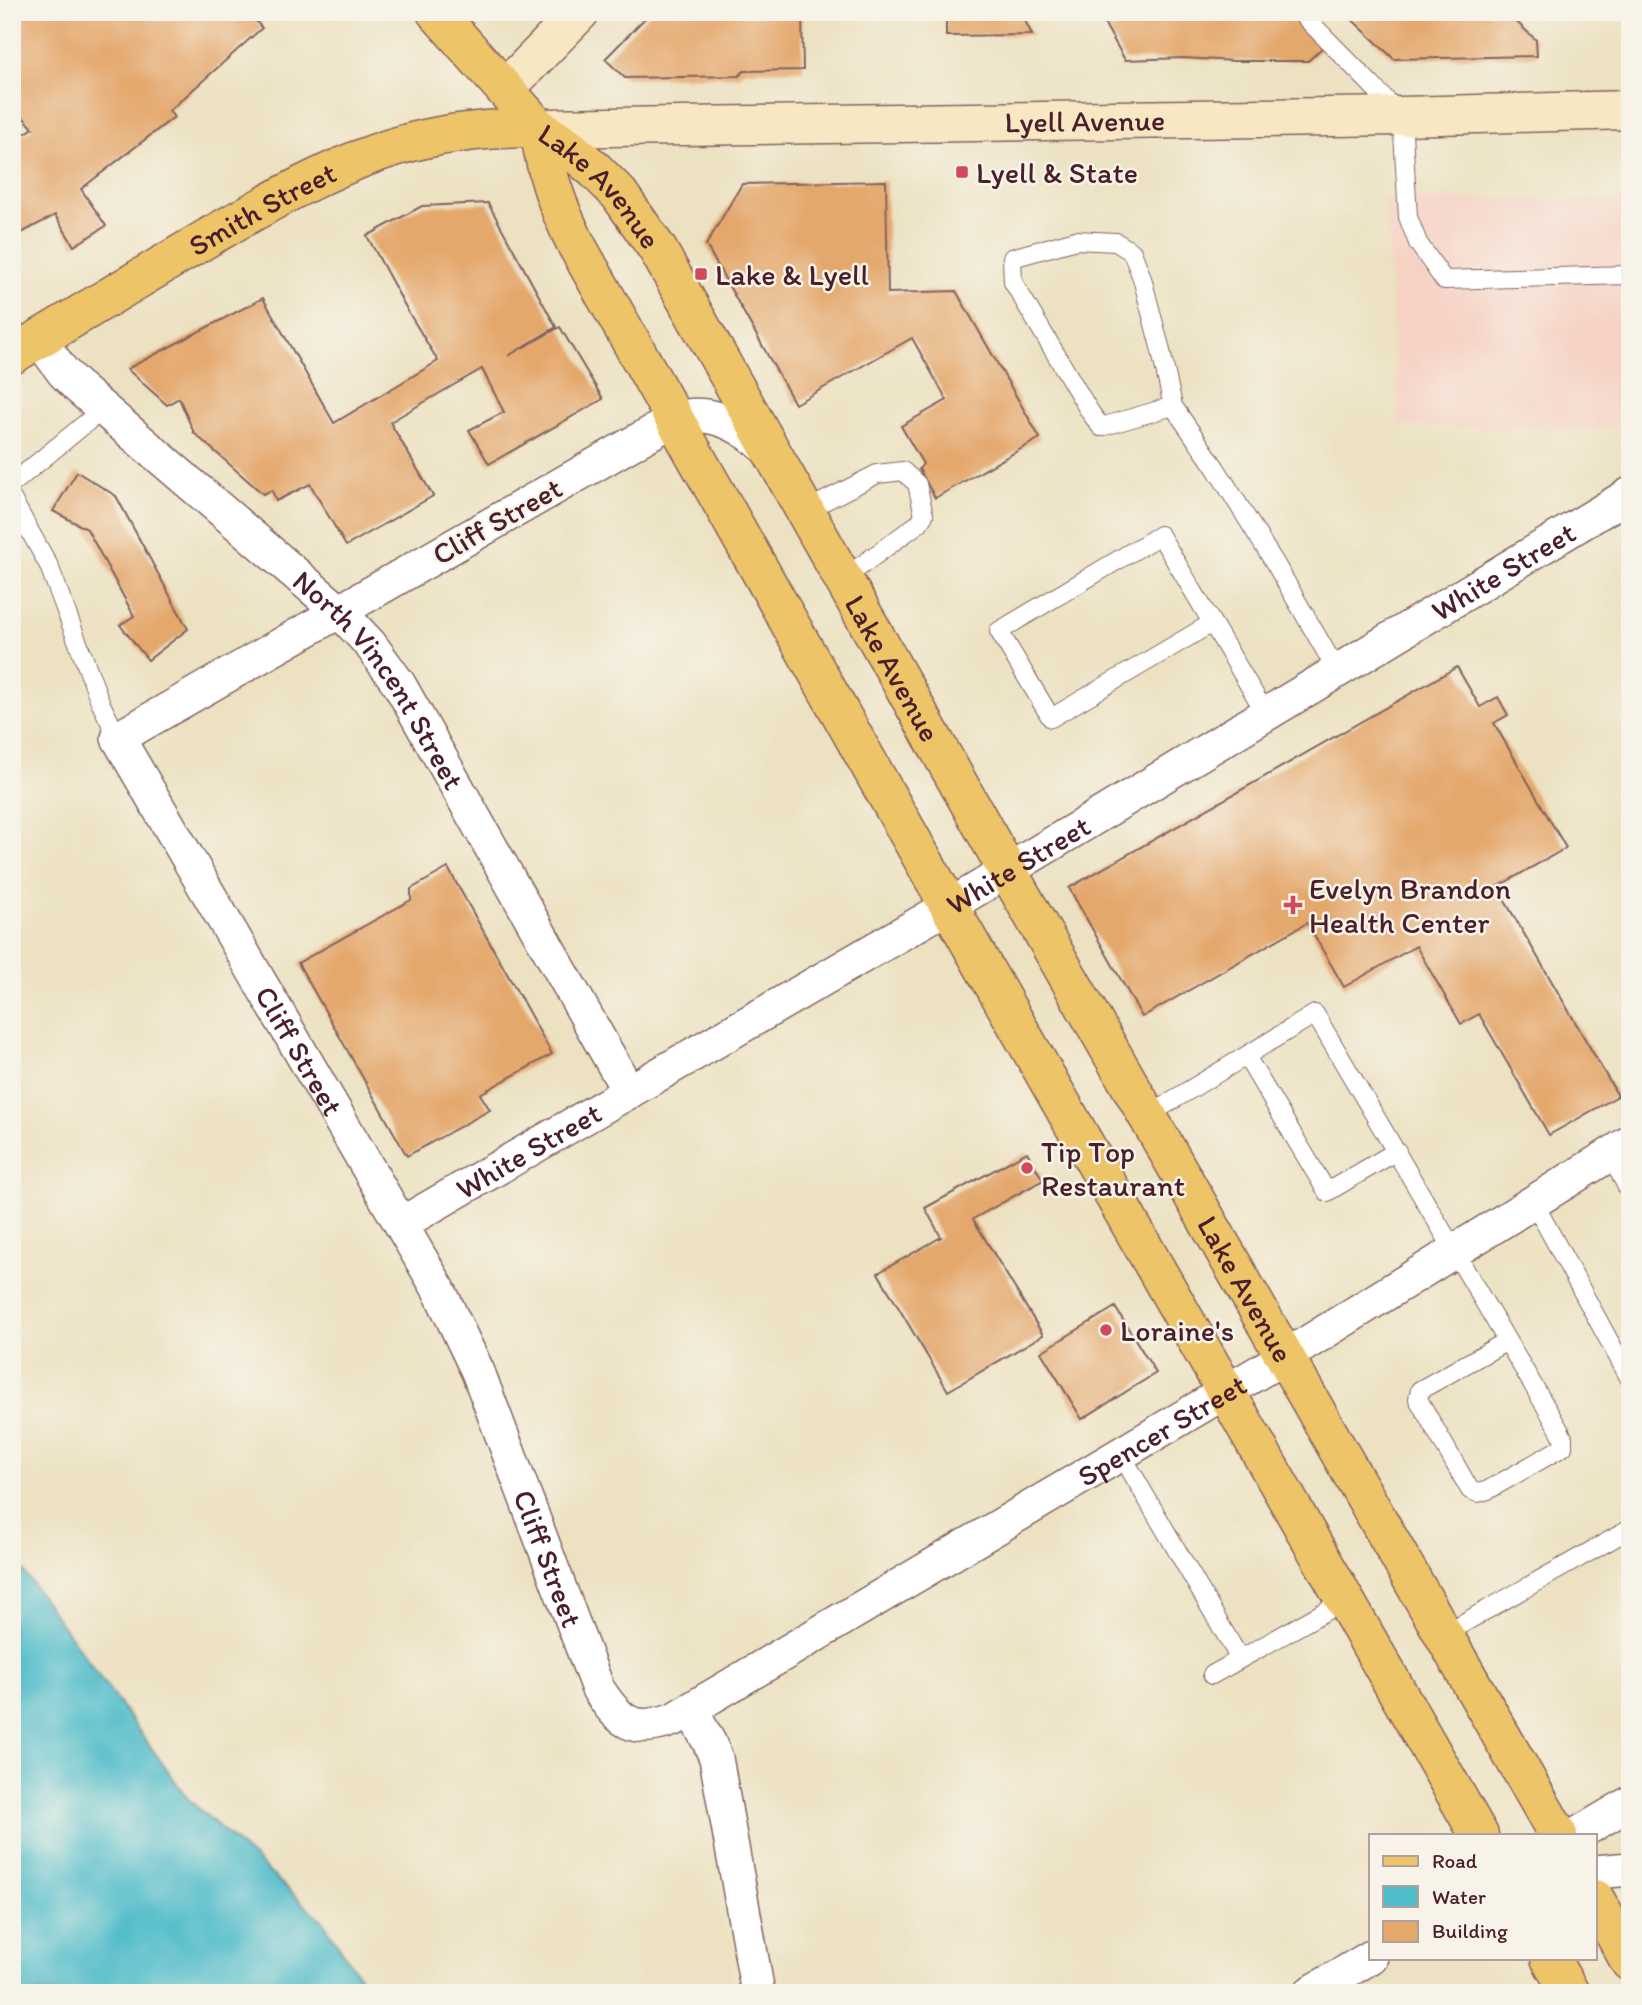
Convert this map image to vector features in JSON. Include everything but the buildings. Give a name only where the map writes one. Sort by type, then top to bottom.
[{"type":"main road","points":[[436,12],[539,128]]},
{"type":"main road","points":[[505,89],[580,12]]},
{"type":"main road","name":"Lyell Avenue","points":[[539,128],[1402,116],[1630,110]]},
{"type":"main road","name":"Smith Street","points":[[26,347],[272,201],[364,158],[436,136],[507,128],[539,128]]},
{"type":"main road","name":"Lake Avenue","points":[[539,128],[553,193],[577,246],[1478,1834]]},
{"type":"main road","name":"Lake Avenue","points":[[539,128],[596,170],[619,194],[658,250],[1007,870],[1557,1834]]},
{"type":"main road","points":[[1596,1901],[1630,1962]]},
{"type":"main road","points":[[1551,1960],[1570,1993]]},
{"type":"street","name":"North Vincent Street","points":[[26,347],[63,372],[339,611],[370,644],[399,684],[629,1091]]},
{"type":"street","name":"Cliff Street","points":[[691,1710],[656,1726],[641,1726],[626,1721],[612,1710],[598,1689],[478,1372],[439,1290],[118,738],[675,419],[696,415],[719,419],[747,431],[773,455]]},
{"type":"street","name":"White Street","points":[[401,1224],[949,905],[1630,494]]},
{"type":"street","name":"Spencer Street","points":[[691,1710],[1286,1356],[1620,1148]]},
{"type":"street","points":[[691,1710],[716,1758],[758,1993]]},
{"type":"street","points":[[1578,1834],[1630,1803]]},
{"type":"street","points":[[1596,1872],[1630,1869]]},
{"type":"street","points":[[1310,1993],[1369,1958]]},
{"type":"lane","points":[[1300,12],[1402,116],[1408,217],[1418,243],[1444,280],[1630,275]]},
{"type":"lane","points":[[1173,406],[1101,427],[1013,282],[1012,258],[1076,240],[1116,242],[1132,252],[1142,278],[1173,406],[1276,565],[1337,671]]},
{"type":"lane","points":[[12,484],[103,409]]},
{"type":"lane","points":[[805,511],[877,474],[903,471],[917,484],[924,515],[919,523],[843,579]]},
{"type":"lane","points":[[12,499],[49,565],[101,704],[118,738]]},
{"type":"lane","points":[[1212,623],[1051,718],[999,631],[1160,536],[1212,623],[1266,714]]},
{"type":"lane","points":[[1148,1115],[1315,1014],[1455,1251],[1560,1431],[1563,1438],[1563,1447],[1489,1490],[1478,1493],[1470,1490],[1418,1399],[1420,1390],[1507,1341]]},
{"type":"lane","points":[[1246,1056],[1327,1192],[1396,1151]]},
{"type":"lane","points":[[1620,1148],[1630,1193]]},
{"type":"lane","points":[[1533,1201],[1630,1379]]},
{"type":"lane","points":[[1121,1454],[1240,1659]]},
{"type":"lane","points":[[1444,1634],[1630,1529]]},
{"type":"lane","points":[[1212,1675],[1345,1600]]},
{"type":"shaded area","points":[[1386,198],[1630,200],[1630,415],[1603,430],[1399,426]]},
{"type":"water","points":[[12,1556],[189,1800],[322,1920],[370,1993],[12,1993]]},
{"type":"place","name":"Lyell & State","points":[[962,172]]},
{"type":"place","name":"Lake & Lyell","points":[[701,274]]},
{"type":"place","name":"Evelyn Brandon Health Center","points":[[1293,905]]},
{"type":"place","name":"Tip Top Restaurant","points":[[1027,1168]]},
{"type":"place","name":"Loraine's","points":[[1106,1330]]}]
